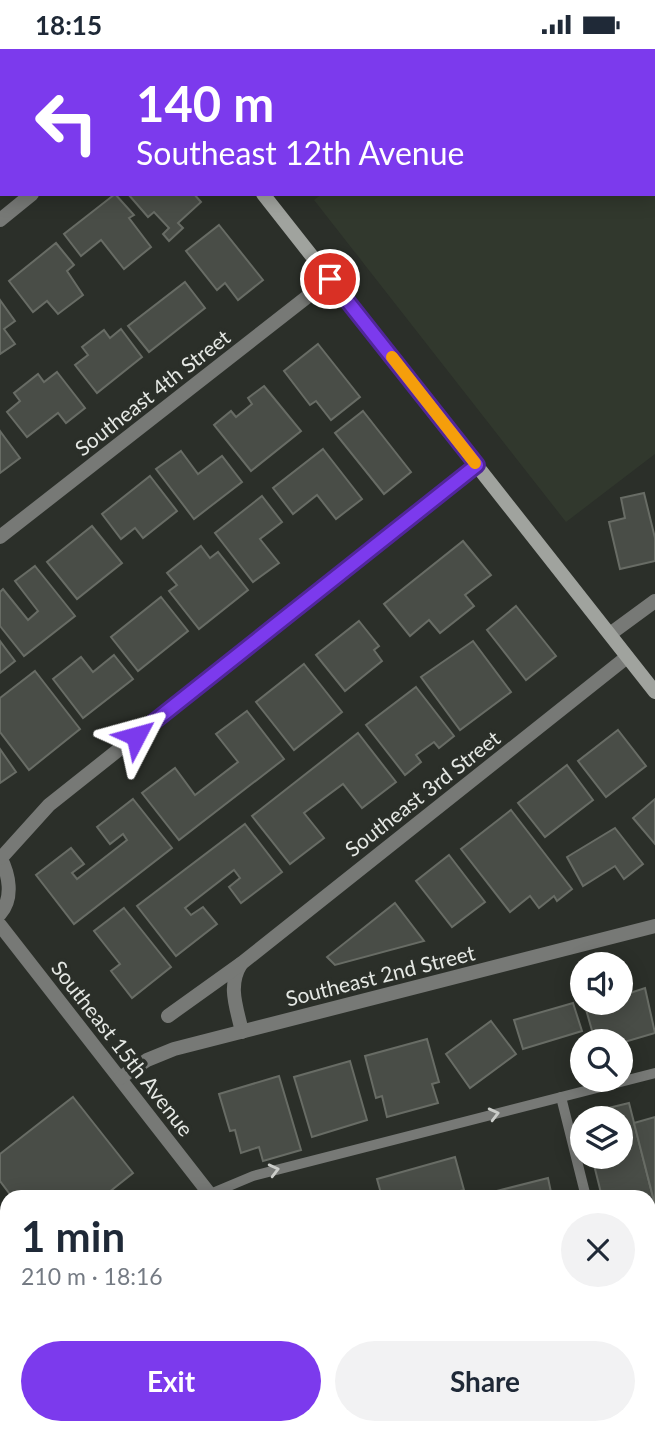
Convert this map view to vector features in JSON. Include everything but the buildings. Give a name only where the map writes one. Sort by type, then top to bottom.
[{"type":"street","points":[[0,220],[30,196]]},
{"type":"street","points":[[265,196],[655,692]]},
{"type":"street","name":"Southeast 4th Street","points":[[0,537],[330,279]]},
{"type":"street","points":[[0,914],[7,898],[9,883],[0,858],[49,805],[477,465]]},
{"type":"street","points":[[610,634],[655,601]]},
{"type":"street","name":"Southeast 3rd Street","points":[[168,1016],[242,963],[627,657]]},
{"type":"street","name":"Southeast 15th Avenue","points":[[0,925],[206,1190]]},
{"type":"street","name":"Southeast 2nd Street","points":[[120,1077],[160,1053],[655,926]]},
{"type":"street","points":[[242,963],[234,975],[232,989],[242,1032]]},
{"type":"lane","points":[[224,1190],[253,1176],[655,1073]]},
{"type":"lane","points":[[561,1097],[584,1190]]},
{"type":"shaded area","points":[[319,196],[655,196],[655,454],[566,522],[314,200]]},
{"type":"slow traffic","points":[[392,357],[475,463]]},
{"type":"route","points":[[136,736],[477,465],[330,279]]}]
